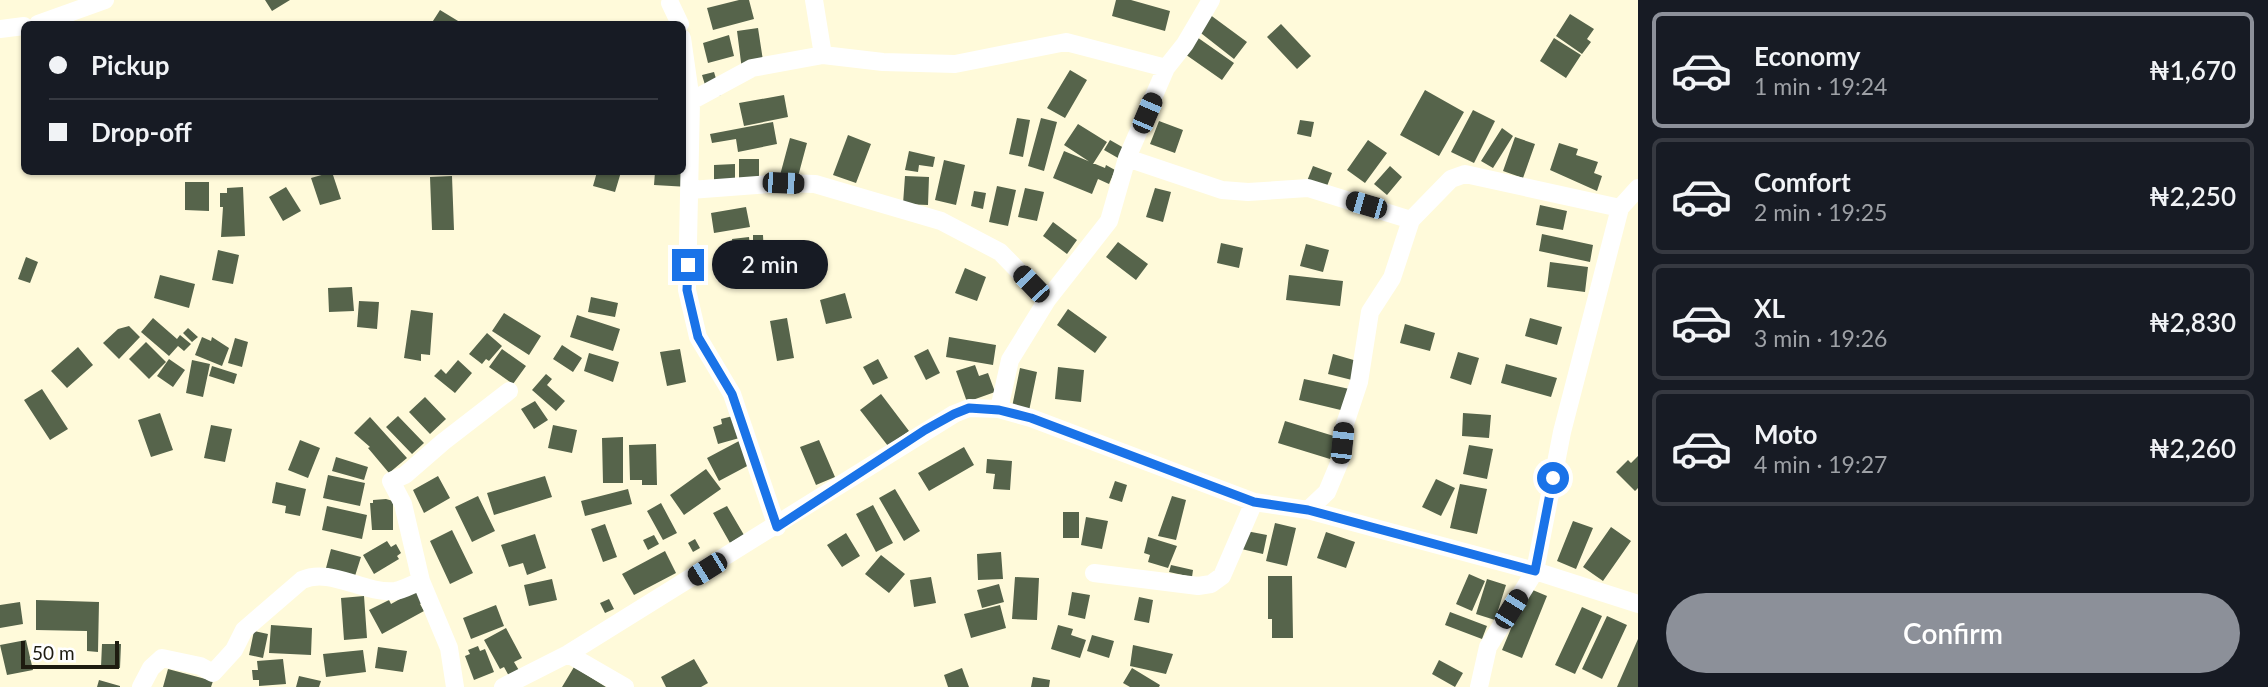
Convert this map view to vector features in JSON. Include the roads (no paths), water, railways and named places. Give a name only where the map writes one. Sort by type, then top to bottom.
[{"type":"street","points":[[46,21],[105,0]]},
{"type":"street","points":[[814,0],[823,55]]},
{"type":"street","points":[[999,410],[1010,360],[1046,300],[1109,221],[1128,158],[1166,68],[1185,44],[1210,0]]},
{"type":"street","points":[[670,3],[679,21]]},
{"type":"street","points":[[0,29],[21,26]]},
{"type":"street","points":[[691,102],[752,68],[823,55],[883,62],[955,64],[1066,42],[1166,68]]},
{"type":"street","points":[[686,66],[691,102],[687,290],[698,337],[732,394],[777,527]]},
{"type":"street","points":[[1128,158],[1222,190],[1248,192],[1308,188],[1411,220]]},
{"type":"street","points":[[1308,510],[1327,492],[1340,461],[1345,424],[1359,382],[1370,312],[1392,278],[1411,220],[1451,179],[1465,174],[1620,208]]},
{"type":"street","points":[[690,190],[783,183],[815,184],[941,221],[1000,251],[1046,300]]},
{"type":"street","points":[[1479,687],[1488,647],[1535,571],[1562,432],[1620,208],[1638,188]]},
{"type":"street","points":[[455,687],[449,648],[421,581],[403,504],[391,481],[405,475],[509,391]]},
{"type":"street","points":[[503,687],[568,654],[777,527],[925,430],[969,408],[999,410],[1254,502],[1308,510],[1535,571],[1638,604]]},
{"type":"street","points":[[1094,573],[1198,586],[1211,583],[1222,576],[1254,502]]},
{"type":"street","points":[[141,687],[151,668],[162,658],[200,666],[213,673],[234,650],[244,630],[302,580],[312,575],[363,588],[396,591],[421,581]]},
{"type":"street","points":[[568,654],[625,687]]}]
